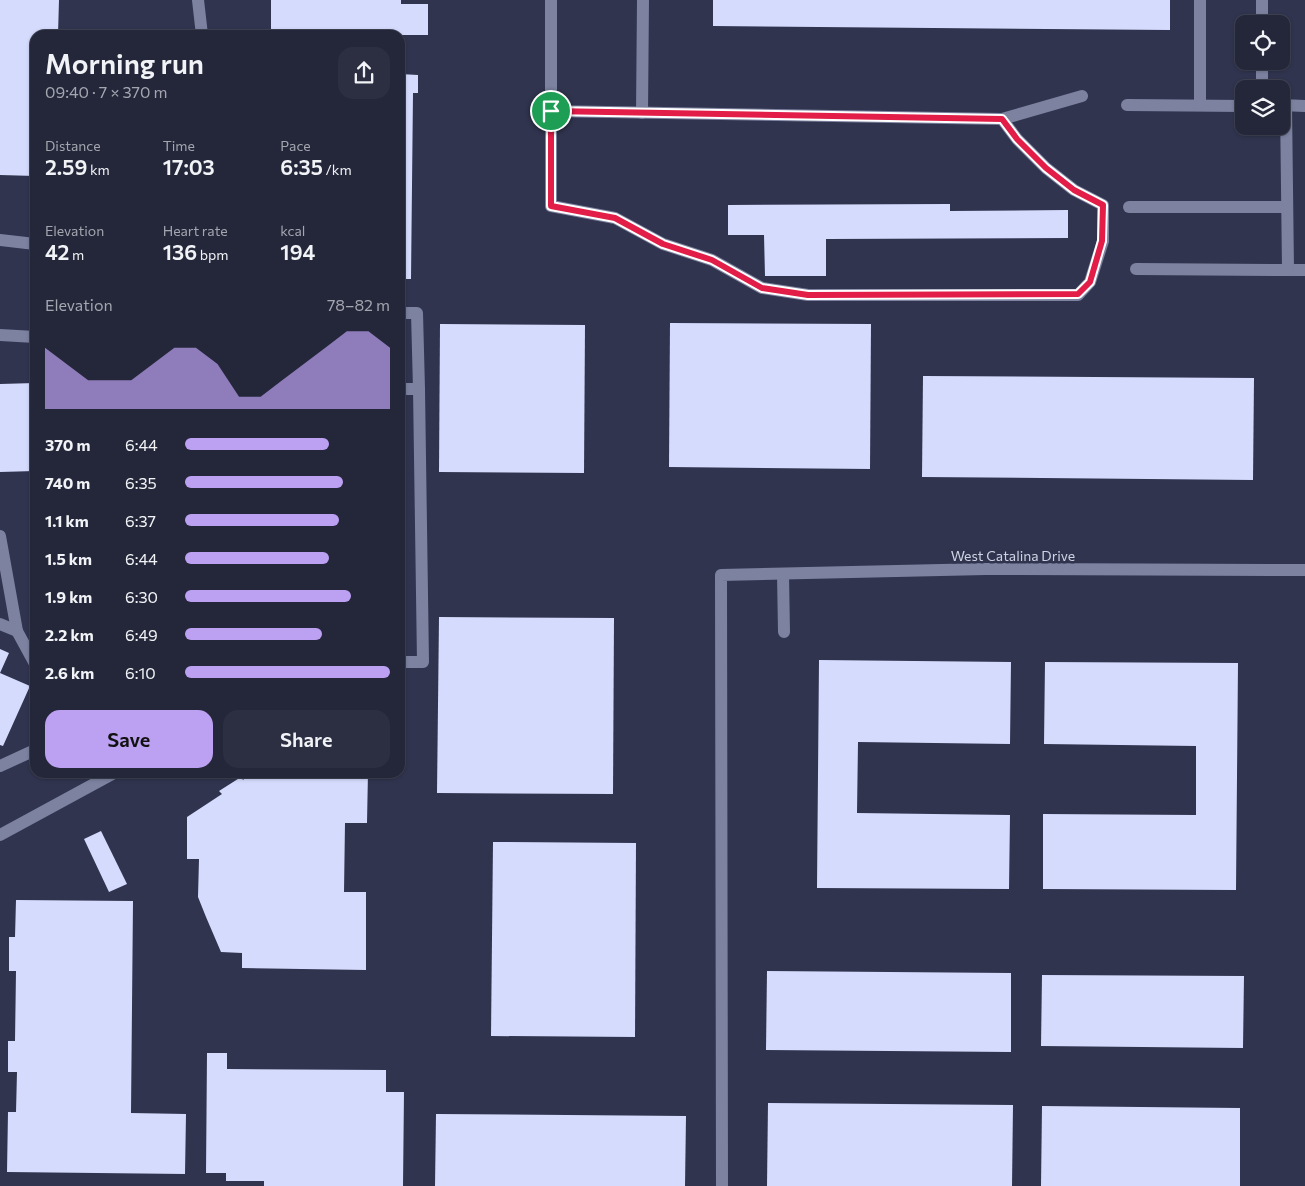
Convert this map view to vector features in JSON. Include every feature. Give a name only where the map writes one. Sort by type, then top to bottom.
[{"type":"street","points":[[198,0],[201,30]]},
{"type":"street","points":[[552,0],[551,206],[615,218],[663,244],[712,260],[762,288],[808,295],[1078,294],[1090,282],[1102,241],[1103,205],[1074,190],[1046,168],[1017,139],[1002,119]]},
{"type":"street","points":[[642,0],[642,112]]},
{"type":"street","points":[[1200,0],[1200,105]]},
{"type":"street","points":[[1262,0],[1262,15]]},
{"type":"street","points":[[551,111],[1002,119],[1082,96]]},
{"type":"street","points":[[1127,104],[1235,106]]},
{"type":"street","points":[[1290,105],[1305,106]]},
{"type":"street","points":[[1285,135],[1288,270]]},
{"type":"street","points":[[1129,207],[1287,207]]},
{"type":"street","points":[[0,240],[30,243]]},
{"type":"street","points":[[1136,269],[1305,270]]},
{"type":"street","points":[[405,313],[416,313],[419,389],[422,662],[405,662]]},
{"type":"street","points":[[0,335],[30,337]]},
{"type":"street","points":[[405,389],[419,389]]},
{"type":"street","points":[[0,536],[16,631],[30,655]]},
{"type":"street","name":"West Catalina Drive","points":[[722,1186],[721,575],[986,569],[1305,570]]},
{"type":"street","points":[[784,574],[784,632]]},
{"type":"street","points":[[0,624],[16,631]]},
{"type":"street","points":[[0,766],[30,752]]},
{"type":"street","points":[[0,835],[95,778]]},
{"type":"building","points":[[0,0],[59,0],[58,30],[30,30],[30,176],[0,175]]},
{"type":"building","points":[[271,0],[401,0],[401,4],[428,4],[428,35],[405,35],[405,30],[271,30]]},
{"type":"building","points":[[713,0],[1170,0],[1170,30],[713,26]]},
{"type":"building","points":[[405,74],[418,75],[418,93],[413,93],[411,279],[405,279]]},
{"type":"building","points":[[950,204],[950,211],[1068,210],[1068,238],[826,239],[826,276],[765,276],[764,235],[728,235],[728,205]]},
{"type":"building","points":[[670,323],[871,324],[870,469],[669,467]]},
{"type":"building","points":[[440,324],[585,325],[584,473],[439,472]]},
{"type":"building","points":[[923,376],[1254,378],[1253,480],[922,477]]},
{"type":"building","points":[[30,383],[30,471],[0,472],[0,384]]},
{"type":"building","points":[[405,401],[406,401],[405,512]]},
{"type":"building","points":[[439,617],[614,618],[613,794],[437,793]]},
{"type":"building","points":[[0,649],[9,653],[0,673]]},
{"type":"building","points":[[819,660],[1011,662],[1010,744],[858,742],[857,813],[1010,815],[1009,889],[817,888]]},
{"type":"building","points":[[1045,662],[1238,663],[1236,890],[1043,889],[1043,814],[1196,815],[1196,746],[1044,744]]},
{"type":"building","points":[[0,673],[30,686],[3,746],[0,745]]},
{"type":"building","points":[[239,778],[243,780],[245,778],[368,778],[367,823],[345,823],[344,892],[366,892],[366,970],[242,968],[242,953],[221,952],[198,897],[199,859],[187,859],[187,817],[222,794],[219,791]]},
{"type":"building","points":[[101,831],[127,884],[109,892],[84,839]]},
{"type":"building","points":[[493,842],[636,843],[635,1037],[491,1036]]},
{"type":"building","points":[[16,900],[133,901],[131,1113],[186,1114],[185,1174],[7,1172],[8,1112],[16,1112],[17,1072],[8,1072],[8,1041],[15,1041],[16,971],[9,971],[9,937],[15,937]]},
{"type":"building","points":[[767,971],[1011,973],[1011,1052],[766,1050]]},
{"type":"building","points":[[1042,975],[1244,976],[1243,1048],[1041,1046]]},
{"type":"building","points":[[207,1053],[227,1053],[227,1069],[386,1070],[386,1092],[404,1092],[403,1186],[264,1186],[264,1181],[226,1181],[226,1173],[206,1173]]},
{"type":"building","points":[[768,1103],[1013,1105],[1012,1186],[767,1186]]},
{"type":"building","points":[[1042,1106],[1240,1108],[1240,1186],[1041,1186]]},
{"type":"building","points":[[436,1114],[686,1116],[685,1186],[435,1186]]},
{"type":"route","points":[[551,111],[1002,119],[1017,139],[1046,168],[1074,190],[1103,205],[1102,241],[1090,282],[1078,294],[808,295],[762,288],[712,260],[663,244],[615,218],[551,206],[551,111]]}]
